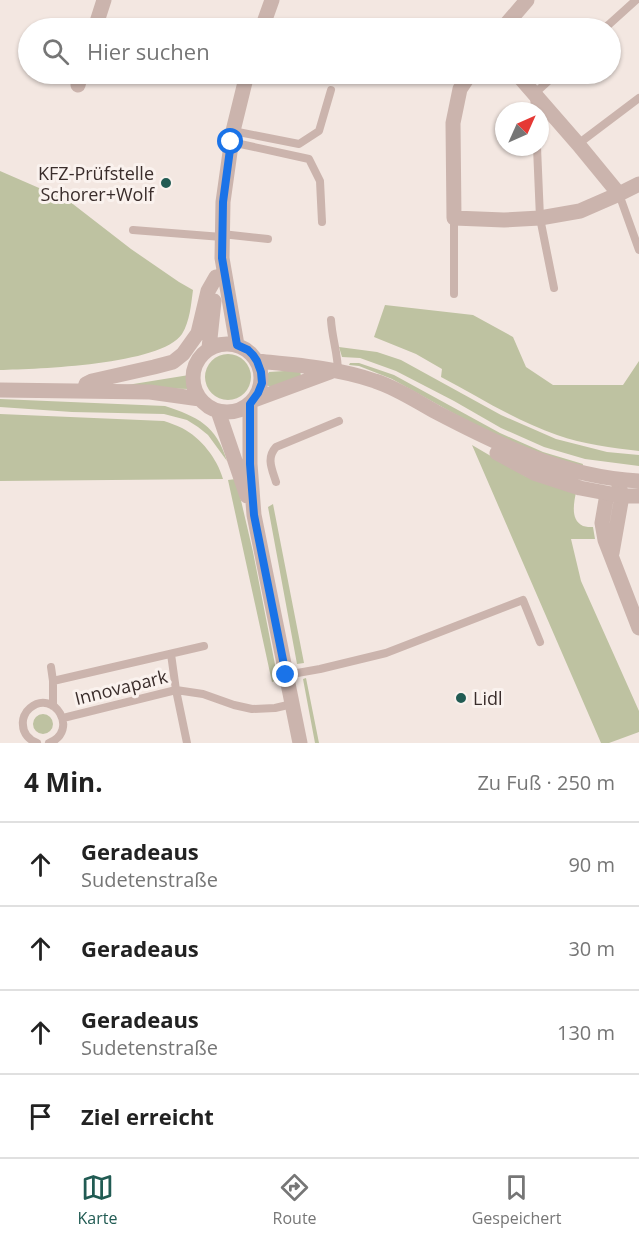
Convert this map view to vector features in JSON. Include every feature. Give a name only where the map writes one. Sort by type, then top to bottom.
[{"type":"street","points":[[98,18],[104,0]]},
{"type":"street","points":[[266,18],[272,0]]},
{"type":"street","points":[[512,18],[527,0]]},
{"type":"street","points":[[237,345],[222,258],[222,236],[223,202],[232,136],[245,84]]},
{"type":"street","points":[[463,84],[460,89],[453,123],[454,218],[504,220],[540,218],[580,211],[639,184]]},
{"type":"street","points":[[525,84],[619,194]]},
{"type":"street","points":[[209,348],[216,277],[222,258]]},
{"type":"street","points":[[86,384],[173,362],[183,354],[198,333],[208,291],[216,277]]},
{"type":"street","points":[[300,743],[254,515],[250,464],[252,402],[262,383],[261,372],[257,361],[248,350],[237,345],[222,344],[209,348],[200,357],[193,374],[194,386],[200,399],[218,411],[230,412],[241,410],[252,402],[336,372]]},
{"type":"street","points":[[257,361],[306,366],[375,381],[411,397],[493,450],[534,473],[607,494],[639,496]]},
{"type":"street","points":[[56,392],[86,384],[195,365]]},
{"type":"street","points":[[0,390],[150,392],[200,399]]},
{"type":"street","points":[[218,411],[254,515]]},
{"type":"street","points":[[435,411],[540,461],[584,474],[616,480],[639,481]]},
{"type":"street","points":[[616,480],[607,494],[602,524],[612,560],[639,628]]},
{"type":"street","points":[[612,560],[622,496],[616,480]]},
{"type":"lane","points":[[615,18],[636,0]]},
{"type":"lane","points":[[534,102],[534,94],[545,84]]},
{"type":"lane","points":[[232,136],[299,144],[319,131],[331,90]]},
{"type":"lane","points":[[578,144],[639,98]]},
{"type":"lane","points":[[232,136],[309,159],[320,181],[322,222]]},
{"type":"lane","points":[[537,156],[540,218],[554,288]]},
{"type":"lane","points":[[619,194],[639,250]]},
{"type":"lane","points":[[454,218],[454,294]]},
{"type":"lane","points":[[133,230],[268,238]]},
{"type":"lane","points":[[331,320],[338,359],[336,372]]},
{"type":"lane","points":[[276,482],[270,459],[271,452],[276,447],[339,421]]},
{"type":"lane","points":[[286,675],[386,653],[523,600],[540,642]]},
{"type":"lane","points":[[53,681],[204,646]]},
{"type":"lane","points":[[171,654],[176,690],[188,743]]},
{"type":"lane","points":[[51,667],[53,706]]},
{"type":"lane","name":"Innovapark","points":[[63,718],[176,690],[203,694],[252,709],[275,708],[292,704]]},
{"type":"lane","points":[[37,743],[28,738],[23,725],[26,712],[36,704],[53,706],[63,718],[62,731],[54,741],[49,743]]},
{"type":"green space","points":[[0,171],[69,201],[131,249],[193,290],[188,318],[182,334],[170,344],[150,353],[125,359],[68,366],[0,370]]},
{"type":"green space","points":[[385,305],[473,315],[513,337],[526,367],[553,385],[623,385],[639,361],[639,451],[587,443],[557,435],[512,416],[441,377],[442,369],[416,354],[374,337]]},
{"type":"green space","points":[[339,347],[377,352],[401,360],[501,415],[556,439],[607,452],[639,455],[639,466],[585,459],[544,447],[501,428],[396,371],[360,358],[342,357]]},
{"type":"green space","points":[[228,354],[244,361],[251,377],[244,393],[228,400],[212,393],[205,377],[212,361]]},
{"type":"green space","points":[[359,363],[394,375],[500,433],[543,452],[583,464],[582,468],[496,437],[392,379],[359,366],[349,365]]},
{"type":"green space","points":[[300,370],[301,376],[270,387],[267,385],[269,372]]},
{"type":"green space","points":[[189,375],[190,389],[121,386]]},
{"type":"green space","points":[[0,399],[165,406],[187,414],[204,424],[217,439],[227,461],[208,435],[187,420],[164,414],[72,412],[0,407]]},
{"type":"green space","points":[[0,414],[164,421],[189,432],[202,443],[217,464],[223,479],[0,481]]},
{"type":"green space","points":[[472,445],[525,476],[576,492],[574,511],[576,520],[583,526],[593,527],[595,539],[571,539],[581,581],[639,711],[639,732],[609,743],[601,743]]},
{"type":"green space","points":[[236,479],[278,680],[272,682],[228,480]]},
{"type":"green space","points":[[273,504],[304,663],[297,664],[268,507]]},
{"type":"green space","points":[[306,678],[319,743],[315,743],[303,679]]},
{"type":"green space","points":[[43,714],[50,717],[53,724],[50,731],[43,734],[36,731],[33,724],[36,717]]},
{"type":"place","name":"KFZ-Prüfstelle Schorer+Wolf","points":[[166,183]]},
{"type":"place","name":"Lidl","points":[[461,698]]},
{"type":"route","points":[[231,142],[223,202],[222,258],[237,345],[253,355],[261,372],[262,383],[250,404],[250,464],[254,515],[286,675]]}]
